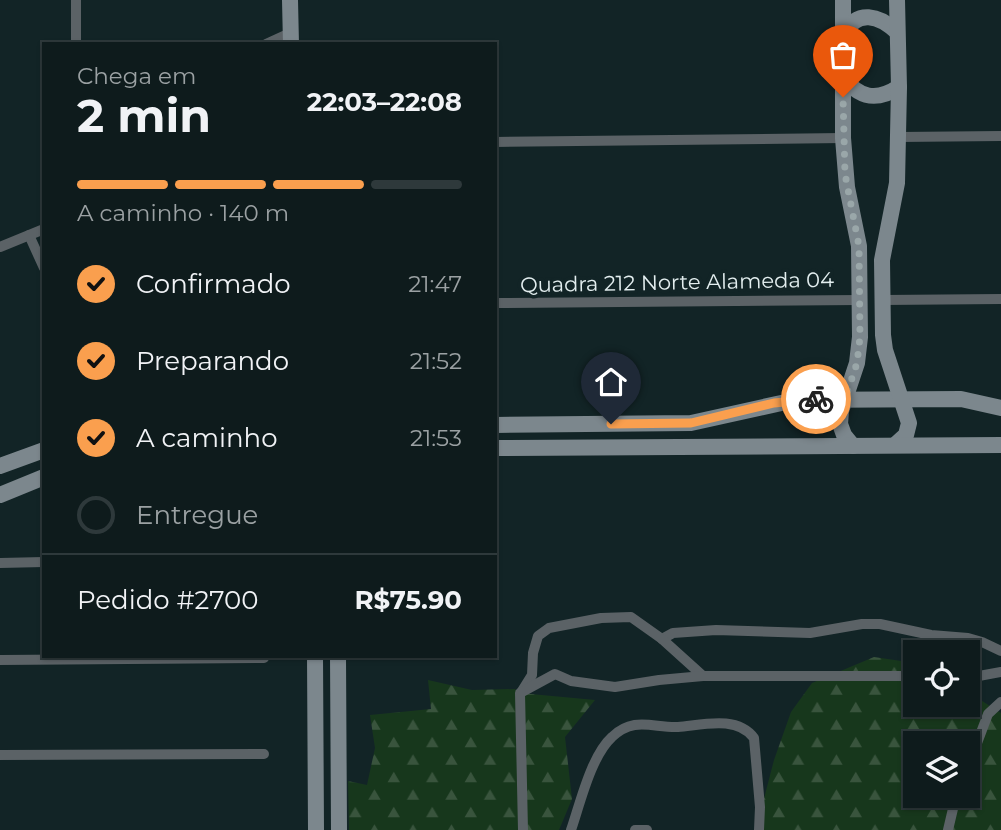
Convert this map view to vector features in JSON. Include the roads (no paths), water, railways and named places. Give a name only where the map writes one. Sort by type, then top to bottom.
[{"type":"street","points":[[76,0],[76,42]]},
{"type":"street","points":[[290,0],[290,38]]},
{"type":"street","points":[[843,0],[845,174],[859,246],[860,300],[859,353],[840,424],[844,435],[853,446]]},
{"type":"street","points":[[895,446],[906,435],[909,423],[884,345],[882,260],[897,183],[899,137],[897,0]]},
{"type":"street","points":[[844,34],[853,21],[866,16],[887,22],[897,32]]},
{"type":"street","points":[[843,77],[861,94],[878,95],[899,87]]},
{"type":"street","points":[[899,137],[1001,136]]},
{"type":"street","points":[[497,142],[843,138]]},
{"type":"street","points":[[0,247],[42,230]]},
{"type":"street","points":[[29,235],[42,264]]},
{"type":"street","points":[[883,300],[1001,299]]},
{"type":"street","name":"Quadra 212 Norte Alameda 04","points":[[497,303],[860,300]]},
{"type":"street","points":[[497,425],[684,424],[784,401],[961,399],[1001,408]]},
{"type":"street","points":[[497,449],[1001,445]]},
{"type":"street","points":[[0,466],[42,451]]},
{"type":"street","points":[[0,495],[42,478]]},
{"type":"street","points":[[0,563],[42,562]]},
{"type":"street","points":[[523,830],[520,693],[532,675],[533,653],[538,636],[549,628],[601,618],[632,617],[662,639],[703,676]]},
{"type":"street","points":[[662,639],[673,633],[716,630],[810,633],[862,624],[880,624],[931,635],[956,635],[982,642],[1001,651]]},
{"type":"street","points":[[0,660],[264,658]]},
{"type":"street","points":[[315,658],[316,830]]},
{"type":"street","points":[[338,658],[339,830]]},
{"type":"street","points":[[980,676],[1001,672]]},
{"type":"street","points":[[520,693],[555,674],[571,681],[615,687],[703,676],[903,676]]},
{"type":"street","points":[[980,736],[988,715],[1001,702]]},
{"type":"street","points":[[570,830],[596,763],[610,738],[627,727],[646,723],[675,727],[731,724],[751,733],[757,765],[760,830]]},
{"type":"street","points":[[0,755],[264,754]]},
{"type":"street","points":[[948,830],[954,808]]},
{"type":"street","points":[[635,830],[647,830]]}]
